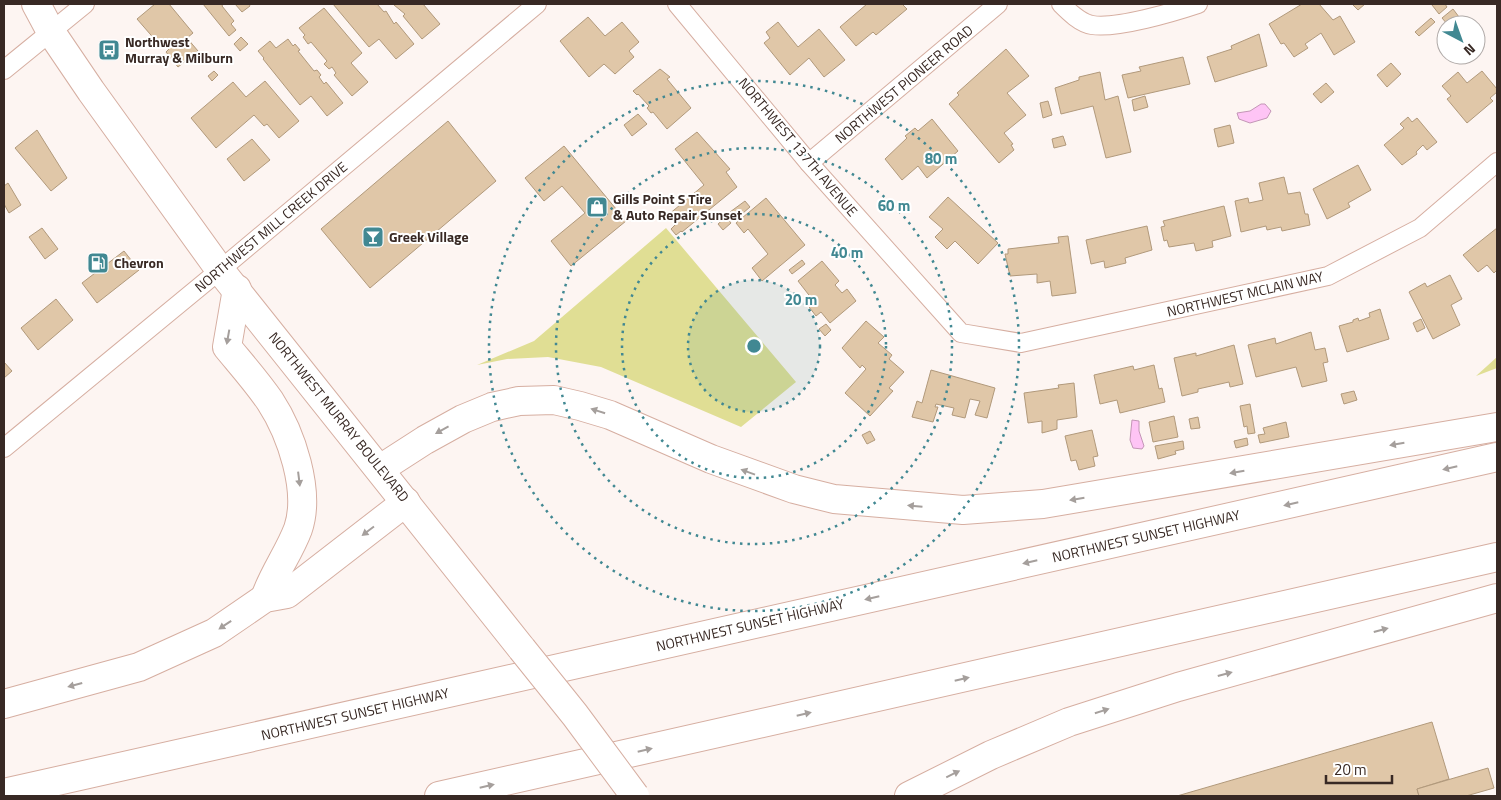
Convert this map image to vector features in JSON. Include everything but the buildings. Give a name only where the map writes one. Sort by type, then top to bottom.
[{"type":"main road","name":"NORTHWEST MURRAY BOULEVARD","points":[[36,4],[51,32],[152,178],[228,279],[494,613],[635,796]]},
{"type":"main road","points":[[228,279],[227,346],[270,401],[290,441],[300,475],[299,527],[287,554],[270,583],[266,598]]},
{"type":"main road","points":[[380,470],[425,440],[463,419],[492,407],[519,401],[554,400],[610,415],[711,459],[794,489],[834,499],[963,510],[1062,501],[1497,427]]},
{"type":"main road","name":"NORTHWEST SUNSET HIGHWAY","points":[[4,794],[1497,457]]},
{"type":"main road","points":[[4,704],[139,667],[214,633],[266,598],[287,594],[406,502]]},
{"type":"main road","points":[[439,796],[1497,557]]},
{"type":"main road","points":[[909,796],[991,755],[1069,722],[1178,687],[1497,598]]},
{"type":"street","points":[[4,70],[84,4]]},
{"type":"street","name":"NORTHWEST MILL CREEK DRIVE","points":[[4,448],[228,279],[537,4]]},
{"type":"street","name":"NORTHWEST 137TH AVENUE","points":[[677,4],[809,163],[960,333]]},
{"type":"street","name":"NORTHWEST PIONEER ROAD","points":[[809,163],[998,4]]},
{"type":"street","points":[[1061,4],[1070,14],[1092,25],[1116,25],[1198,4]]},
{"type":"street","name":"NORTHWEST MCLAIN WAY","points":[[960,333],[1021,344],[1328,276],[1420,228],[1497,162]]},
{"type":"shaded area","points":[[1261,104],[1265,104],[1271,111],[1267,118],[1250,123],[1239,119],[1237,113],[1250,111]]},
{"type":"shaded area","points":[[666,228],[796,382],[741,427],[601,367],[548,357],[507,359],[477,365],[534,341]]},
{"type":"shaded area","points":[[1497,357],[1497,368],[1476,376]]},
{"type":"shaded area","points":[[1132,420],[1139,421],[1139,431],[1144,446],[1142,449],[1133,448],[1130,440]]},
{"type":"place","name":"Northwest Murray & Milburn","points":[[109,50]]},
{"type":"place","name":"Gills Point S Tire & Auto Repair Sunset","points":[[597,207]]},
{"type":"place","name":"Greek Village","points":[[373,237]]},
{"type":"place","name":"Chevron","points":[[98,263]]}]
